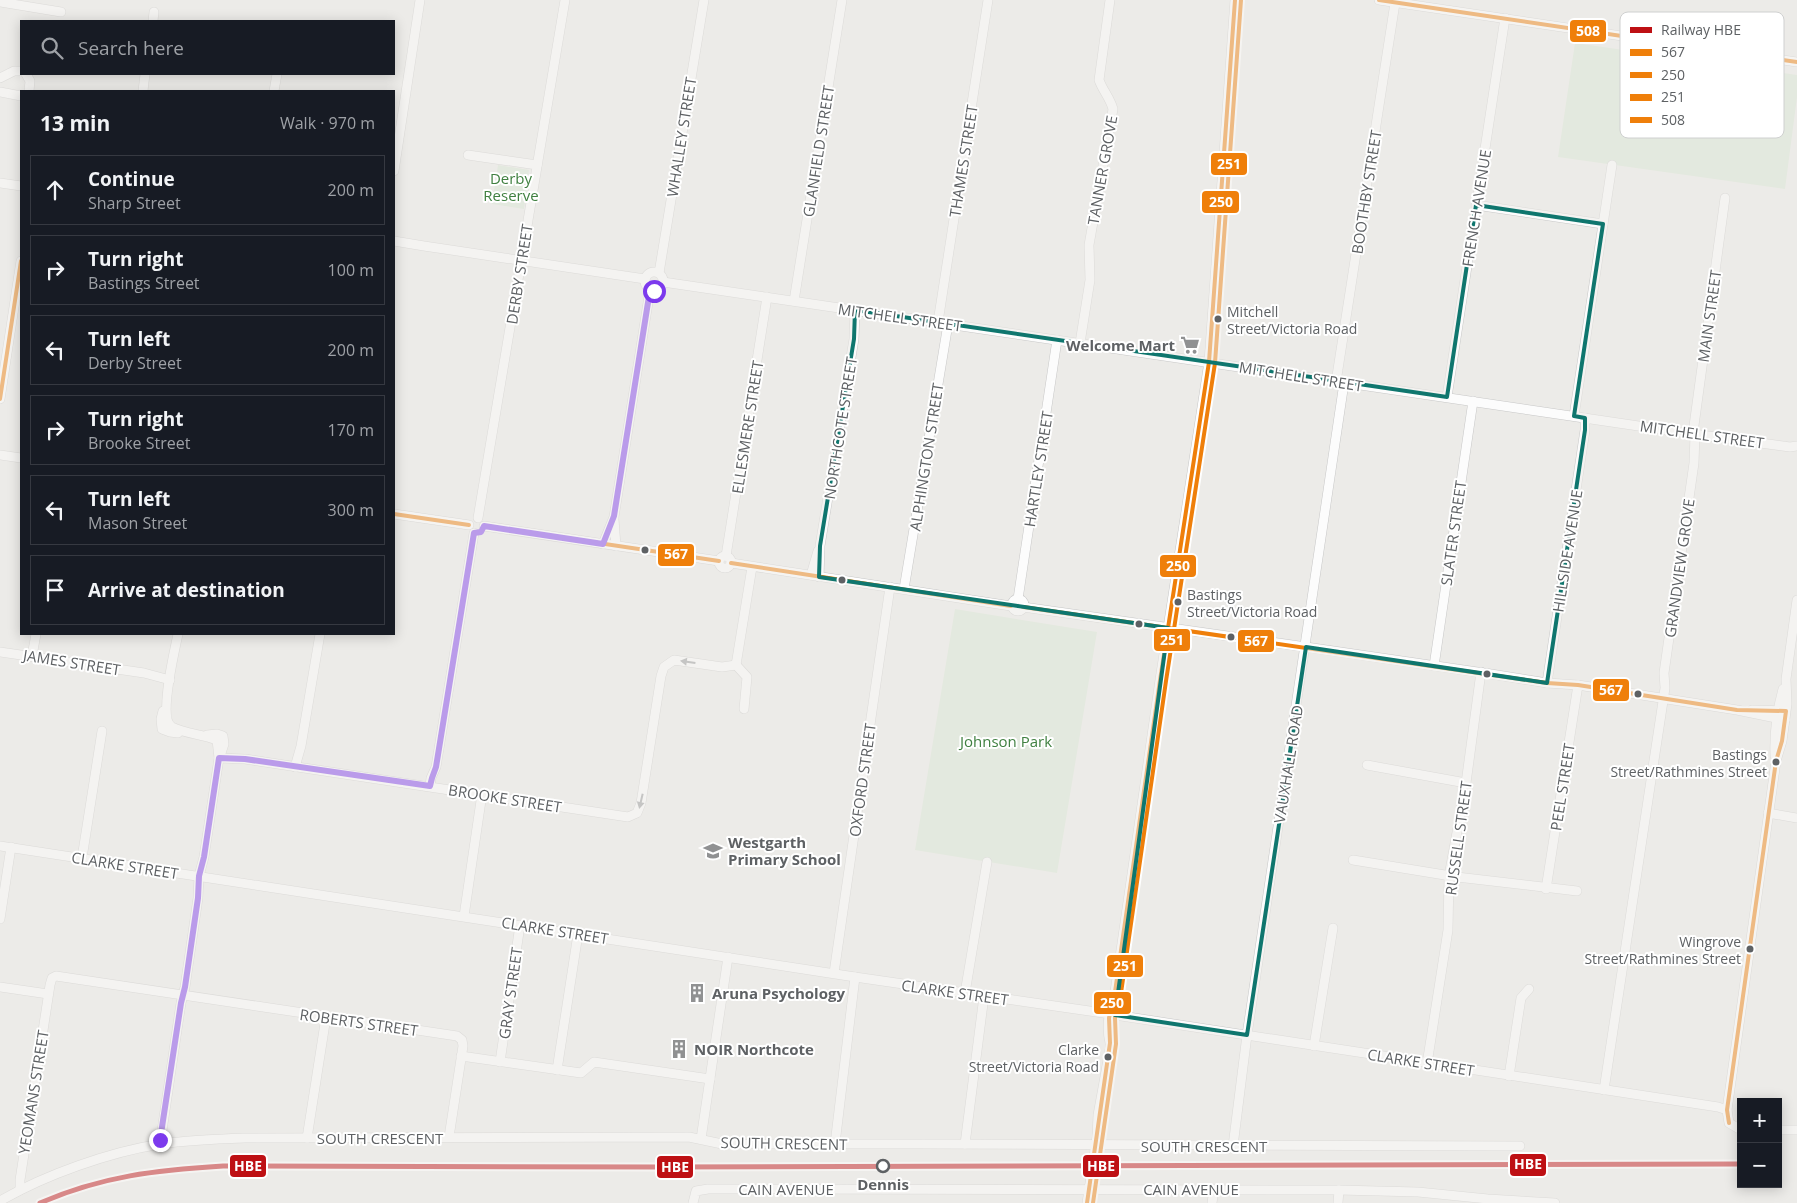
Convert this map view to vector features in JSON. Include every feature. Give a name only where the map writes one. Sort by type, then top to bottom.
[{"type":"street","points":[[395,164],[420,0]]},
{"type":"street","name":"DERBY STREET","points":[[478,518],[564,0]]},
{"type":"street","name":"WHALLEY STREET","points":[[659,273],[704,0]]},
{"type":"street","name":"GLANFIELD STREET","points":[[794,301],[842,0]]},
{"type":"street","name":"THAMES STREET","points":[[943,323],[988,0]]},
{"type":"street","name":"TANNER GROVE","points":[[1080,343],[1090,280],[1089,245],[1113,109],[1111,100],[1103,90],[1099,80],[1110,0]]},
{"type":"street","points":[[1087,1203],[1096,1145],[1098,1115],[1110,1043],[1107,1033],[1113,1015],[1112,1000],[1115,992],[1209,362],[1235,0]]},
{"type":"street","points":[[1379,0],[1620,35]]},
{"type":"street","name":"BOOTHBY STREET","points":[[1340,382],[1392,1]]},
{"type":"street","points":[[0,2],[61,12]]},
{"type":"street","name":"FRENCH AVENUE","points":[[1446,397],[1506,18]]},
{"type":"street","points":[[1784,60],[1797,62]]},
{"type":"street","points":[[0,78],[14,71],[20,71]]},
{"type":"street","points":[[27,75],[30,81],[29,90]]},
{"type":"street","points":[[143,90],[145,75]]},
{"type":"street","points":[[274,90],[277,75]]},
{"type":"street","points":[[0,92],[20,96]]},
{"type":"street","points":[[468,154],[537,165]]},
{"type":"street","points":[[1574,416],[1612,165]]},
{"type":"street","points":[[0,183],[20,186]]},
{"type":"street","name":"MAIN STREET","points":[[1696,434],[1725,198]]},
{"type":"street","points":[[1476,205],[1603,224]]},
{"type":"street","points":[[395,242],[645,279]]},
{"type":"street","points":[[0,399],[20,268]]},
{"type":"street","points":[[652,272],[659,273],[663,278],[660,289],[650,290],[645,285],[645,279],[652,272]]},
{"type":"street","name":"MITCHELL STREET","points":[[663,282],[1795,448]]},
{"type":"street","points":[[603,544],[614,516],[650,290]]},
{"type":"street","name":"ELLESMERE STREET","points":[[726,560],[767,297]]},
{"type":"street","name":"NORTHCOTE STREET","points":[[815,576],[854,339],[855,310]]},
{"type":"street","points":[[12,321],[20,322]]},
{"type":"street","name":"ALPHINGTON STREET","points":[[904,590],[943,323]]},
{"type":"street","name":"HARTLEY STREET","points":[[1015,602],[1057,340]]},
{"type":"street","name":"VAUXHALL ROAD","points":[[1233,1146],[1247,1035],[1306,646],[1340,382]]},
{"type":"street","name":"SLATER STREET","points":[[1434,666],[1473,401]]},
{"type":"street","name":"HILLSIDE AVENUE","points":[[1547,683],[1585,430],[1585,418]]},
{"type":"street","name":"GRANDVIEW GROVE","points":[[1604,1090],[1660,698],[1665,688],[1664,673],[1694,463],[1696,434]]},
{"type":"street","points":[[0,455],[20,458]]},
{"type":"street","points":[[395,514],[481,532],[484,526]]},
{"type":"street","points":[[614,516],[616,546]]},
{"type":"street","points":[[433,787],[432,778],[436,767],[472,519],[478,518],[483,522],[484,526]]},
{"type":"street","points":[[484,526],[726,560],[752,567],[890,588],[1023,603],[1023,608],[1306,646],[1547,683],[1578,685],[1737,710],[1782,715]]},
{"type":"street","points":[[744,709],[746,677],[736,665],[752,567]]},
{"type":"street","name":"OXFORD STREET","points":[[834,973],[890,588]]},
{"type":"street","points":[[1737,1128],[1729,1123],[1727,1110],[1768,813],[1776,761],[1782,741],[1782,715],[1797,600]]},
{"type":"street","points":[[32,656],[36,635]]},
{"type":"street","points":[[160,1144],[202,876],[221,739],[184,732],[169,724],[166,718],[166,707],[178,635]]},
{"type":"street","points":[[298,767],[320,635]]},
{"type":"street","name":"JAMES STREET","points":[[0,652],[171,677]]},
{"type":"street","name":"BROOKE STREET","points":[[220,754],[628,817],[633,816],[640,810],[664,667],[674,660],[722,667],[736,665]]},
{"type":"street","name":"RUSSELL STREET","points":[[1428,1064],[1448,930],[1450,876],[1466,783],[1481,672]]},
{"type":"street","name":"PEEL STREET","points":[[1546,889],[1578,685]]},
{"type":"street","points":[[82,858],[102,731]]},
{"type":"street","points":[[1368,766],[1466,783]]},
{"type":"street","points":[[464,916],[482,794]]},
{"type":"street","points":[[1768,813],[1797,818]]},
{"type":"street","name":"CLARKE STREET","points":[[0,846],[1247,1035],[1727,1110]]},
{"type":"street","points":[[0,919],[11,847]]},
{"type":"street","points":[[1353,860],[1450,876],[1546,889],[1556,888],[1577,891]]},
{"type":"street","points":[[965,993],[986,862]]},
{"type":"street","name":"GRAY STREET","points":[[500,1062],[520,925]]},
{"type":"street","points":[[1314,1046],[1333,928]]},
{"type":"street","points":[[557,1070],[578,934]]},
{"type":"street","points":[[701,1139],[728,957]]},
{"type":"street","name":"ROBERTS STREET","points":[[48,994],[52,978],[56,976],[457,1036],[462,1040],[462,1056]]},
{"type":"street","points":[[835,1144],[855,977]]},
{"type":"street","points":[[0,987],[48,994]]},
{"type":"street","points":[[1509,1076],[1521,998],[1529,989]]},
{"type":"street","name":"YEOMANS STREET","points":[[20,1190],[48,994]]},
{"type":"street","points":[[965,1144],[984,996]]},
{"type":"street","points":[[307,1138],[326,1017]]},
{"type":"street","points":[[449,1137],[462,1056],[581,1073],[594,1062],[710,1079]]},
{"type":"street","points":[[1782,1130],[1797,1130]]},
{"type":"street","name":"SOUTH CRESCENT","points":[[0,1201],[64,1170],[114,1155],[160,1144],[209,1140],[689,1137],[722,1144],[1520,1146]]},
{"type":"street","name":"CAIN AVENUE","points":[[692,1203],[696,1191],[708,1189],[1339,1190],[1418,1192],[1463,1199],[1555,1203]]},
{"type":"street","points":[[1212,1203],[1214,1189]]},
{"type":"street","points":[[1338,1203],[1339,1190]]},
{"type":"highlighted area","points":[[1476,205],[1603,224],[1574,416],[1585,418],[1585,430],[1547,683],[1306,647],[1247,1035],[1115,1015],[1168,628],[819,577],[820,546],[854,339],[855,310],[1447,397]]},
{"type":"green space","points":[[1575,43],[1620,49],[1620,138],[1784,138],[1784,73],[1797,75],[1797,97],[1785,189],[1558,157]]},
{"type":"green space","name":"Derby Reserve","points":[[498,165],[529,170],[524,209],[492,204]]},
{"type":"green space","name":"Johnson Park","points":[[955,609],[1097,632],[1057,873],[915,850]]},
{"type":"rail line","name":"HBE","points":[[40,1203],[85,1186],[108,1180],[152,1172],[223,1166],[663,1167],[1737,1164]]},
{"type":"transit line","name":"250","points":[[1087,1203],[1110,1043],[1109,1018],[1115,992],[1160,680],[1209,362],[1235,0]]},
{"type":"transit line","name":"251","points":[[1093,1203],[1116,1044],[1115,1018],[1121,993],[1166,681],[1215,363],[1241,0]]},
{"type":"transit line","name":"508","points":[[1379,0],[1620,36]]},
{"type":"transit line","name":"508","points":[[1784,60],[1797,62]]},
{"type":"transit line","name":"567","points":[[0,399],[20,268]]},
{"type":"transit line","name":"567","points":[[395,514],[469,525]]},
{"type":"transit line","name":"567","points":[[484,526],[719,561]]},
{"type":"transit line","name":"567","points":[[731,563],[1011,606]]},
{"type":"transit line","name":"567","points":[[1023,607],[1547,683],[1578,685],[1737,710],[1786,711],[1782,741],[1776,761],[1727,1110],[1729,1123]]},
{"type":"place","name":"Mitchell Street/Victoria Road","points":[[1218,319]]},
{"type":"place","name":"Welcome Mart","points":[[1190,345]]},
{"type":"place","name":"Bastings Street/Victoria Road","points":[[1178,602]]},
{"type":"place","name":"Bastings Street/Rathmines Street","points":[[1776,762]]},
{"type":"place","name":"Westgarth Primary School","points":[[713,851]]},
{"type":"place","name":"Wingrove Street/Rathmines Street","points":[[1750,949]]},
{"type":"place","name":"Aruna Psychology","points":[[697,993]]},
{"type":"place","name":"NOIR Northcote","points":[[679,1049]]},
{"type":"place","name":"Clarke Street/Victoria Road","points":[[1108,1057]]},
{"type":"place","name":"Dennis","points":[[883,1166]]},
{"type":"route","points":[[160,1140],[185,987],[198,898],[199,876],[204,857],[219,758],[245,759],[430,786],[436,767],[474,533],[481,532],[484,526],[603,544],[614,516],[650,290],[654,291]]}]
